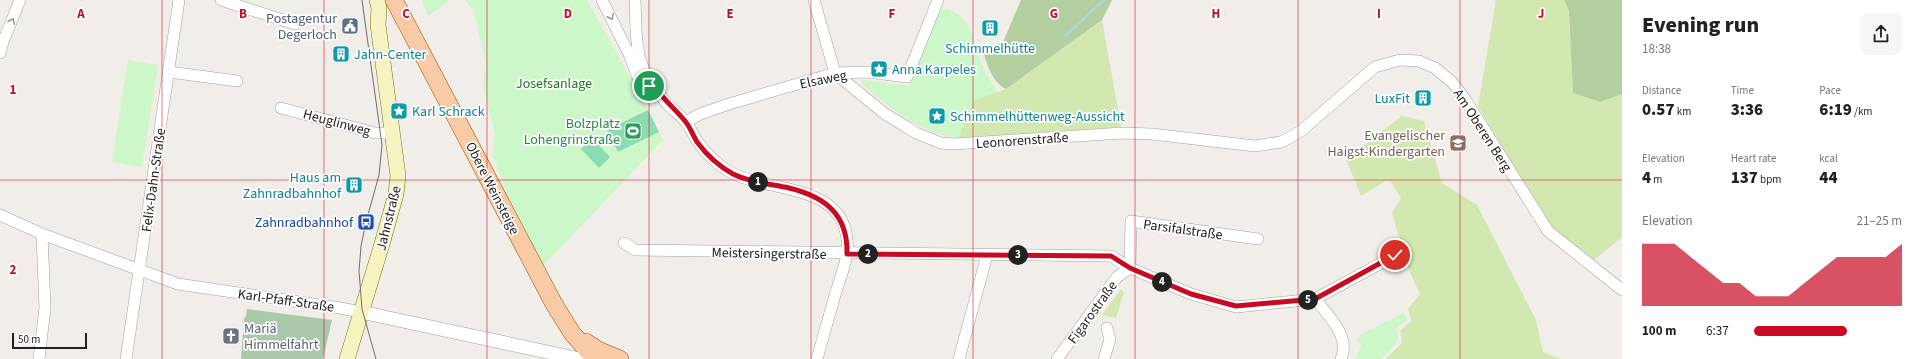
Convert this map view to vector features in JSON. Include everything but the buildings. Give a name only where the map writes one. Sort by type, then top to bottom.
[{"type":"main road","points":[[394,0],[417,42]]},
{"type":"main road","points":[[406,0],[417,42]]},
{"type":"main road","name":"Jahnstraße","points":[[347,359],[396,194],[398,176],[378,25],[379,3]]},
{"type":"main road","points":[[378,25],[388,19],[403,17]]},
{"type":"main road","name":"Obere Weinsteige","points":[[417,42],[554,304],[572,333],[596,359]]},
{"type":"main road","name":"Obere Weinsteige","points":[[572,333],[598,350],[620,359]]},
{"type":"street","points":[[0,53],[20,0]]},
{"type":"street","name":"Felix-Dahn-Straße","points":[[126,359],[179,0]]},
{"type":"street","points":[[221,0],[295,24]]},
{"type":"street","points":[[602,0],[630,56],[640,83],[655,87]]},
{"type":"street","points":[[635,0],[638,49],[645,70],[667,104],[686,122],[699,144],[714,160],[733,174],[761,183],[790,189],[823,202],[834,211],[843,222],[846,232],[847,254],[817,359]]},
{"type":"street","points":[[814,0],[835,73]]},
{"type":"street","name":"Elsaweg","points":[[686,122],[700,114],[729,104],[835,73],[868,72],[907,77],[938,0]]},
{"type":"street","name":"Am Oberen Berg","points":[[1302,130],[1374,67],[1400,60],[1419,62],[1435,68],[1452,82],[1465,99],[1548,231],[1622,290]]},
{"type":"street","points":[[169,72],[237,81]]},
{"type":"street","name":"Leonorenstraße","points":[[835,73],[890,117],[916,133],[941,142],[954,144],[1122,133],[1152,134],[1256,146],[1281,142],[1302,130]]},
{"type":"street","name":"Heuglinweg","points":[[281,108],[375,133],[393,133]]},
{"type":"street","name":"Karl-Pfaff-Straße","points":[[0,215],[42,234],[139,271],[178,284],[361,312],[580,359]]},
{"type":"street","name":"Parsifalstraße","points":[[1130,268],[1132,221],[1258,240]]},
{"type":"street","points":[[39,359],[45,308],[42,234]]},
{"type":"street","name":"Meistersingerstraße","points":[[624,243],[635,250],[847,254],[1111,256],[1130,268],[1191,294],[1236,306],[1315,299]]},
{"type":"street","points":[[1341,359],[1344,348],[1342,338],[1332,320],[1315,299],[1400,253]]},
{"type":"street","points":[[959,359],[987,255]]},
{"type":"street","name":"Figarostraße","points":[[1057,359],[1117,276],[1130,268]]},
{"type":"street","points":[[1104,359],[1110,339],[1107,328]]},
{"type":"green space","points":[[422,0],[450,0],[428,16]]},
{"type":"green space","name":"Josefsanlage","points":[[465,0],[587,0],[648,110],[607,130],[618,152],[659,132],[663,140],[537,272],[492,154],[495,134],[483,86],[486,64],[474,11]]},
{"type":"green space","points":[[1021,0],[1112,0],[1102,20],[1006,89],[994,78],[988,67],[983,51],[1003,42]]},
{"type":"green space","points":[[1496,0],[1564,0],[1569,11],[1573,93],[1600,102],[1622,94],[1622,237],[1588,265],[1557,240],[1478,106]]},
{"type":"green space","points":[[1564,0],[1622,0],[1622,94],[1600,102],[1573,93],[1569,11]]},
{"type":"green space","points":[[948,9],[957,14],[967,24],[988,77],[998,92],[973,101],[958,138],[930,131],[917,125],[883,102],[861,83],[863,80],[909,86],[940,10]]},
{"type":"green space","points":[[1102,20],[1121,127],[958,138],[973,101],[992,87],[998,92],[1006,89]]},
{"type":"green space","points":[[128,60],[158,65],[142,167],[112,162]]},
{"type":"green space","name":"Bolzplatz Lohengrinstraße","points":[[648,110],[659,132],[618,152],[607,130]]},
{"type":"green space","points":[[1402,116],[1424,121],[1442,183],[1477,205],[1536,320],[1543,352],[1561,359],[1386,359],[1402,343],[1400,331],[1411,321],[1408,309],[1420,294],[1408,268],[1392,213],[1401,198],[1389,179],[1361,196],[1346,159]]},
{"type":"green space","points":[[592,138],[610,157],[599,168],[581,149]]},
{"type":"green space","points":[[1121,289],[1124,292],[1116,318],[1102,315]]},
{"type":"green space","points":[[247,309],[332,320],[323,359],[241,359],[244,318],[246,316]]},
{"type":"green space","points":[[1404,313],[1407,319],[1395,329],[1399,338],[1397,342],[1381,359],[1355,359],[1362,345],[1356,339],[1362,334]]},
{"type":"waterway","points":[[1065,36],[1104,0]]},
{"type":"tram line","points":[[362,0],[382,145],[379,175],[361,246],[359,271],[362,309],[376,359]]},
{"type":"place","name":"Postagentur Degerloch","points":[[350,26]]},
{"type":"place","name":"Schimmelhütte","points":[[990,28]]},
{"type":"place","name":"Jahn-Center","points":[[341,54]]},
{"type":"place","name":"Anna Karpeles","points":[[879,69]]},
{"type":"place","name":"LuxFit","points":[[1423,98]]},
{"type":"place","name":"Karl Schrack","points":[[399,111]]},
{"type":"place","name":"Schimmelhüttenweg-Aussicht","points":[[937,116]]},
{"type":"place","name":"Bolzplatz Lohengrinstraße","points":[[633,131]]},
{"type":"place","name":"Evangelischer Haigst-Kindergarten","points":[[1458,143]]},
{"type":"place","name":"Haus am Zahnradbahnhof","points":[[354,185]]},
{"type":"place","name":"Zahnradbahnhof","points":[[366,222]]},
{"type":"place","name":"Mariä Himmelfahrt","points":[[231,336]]},
{"type":"route","points":[[649,86],[655,87],[667,104],[686,122],[699,144],[724,168],[745,179],[790,189],[809,195],[823,202],[834,211],[843,222],[848,243],[847,254],[1111,256],[1130,268],[1191,294],[1236,306],[1315,299],[1395,255]]}]
